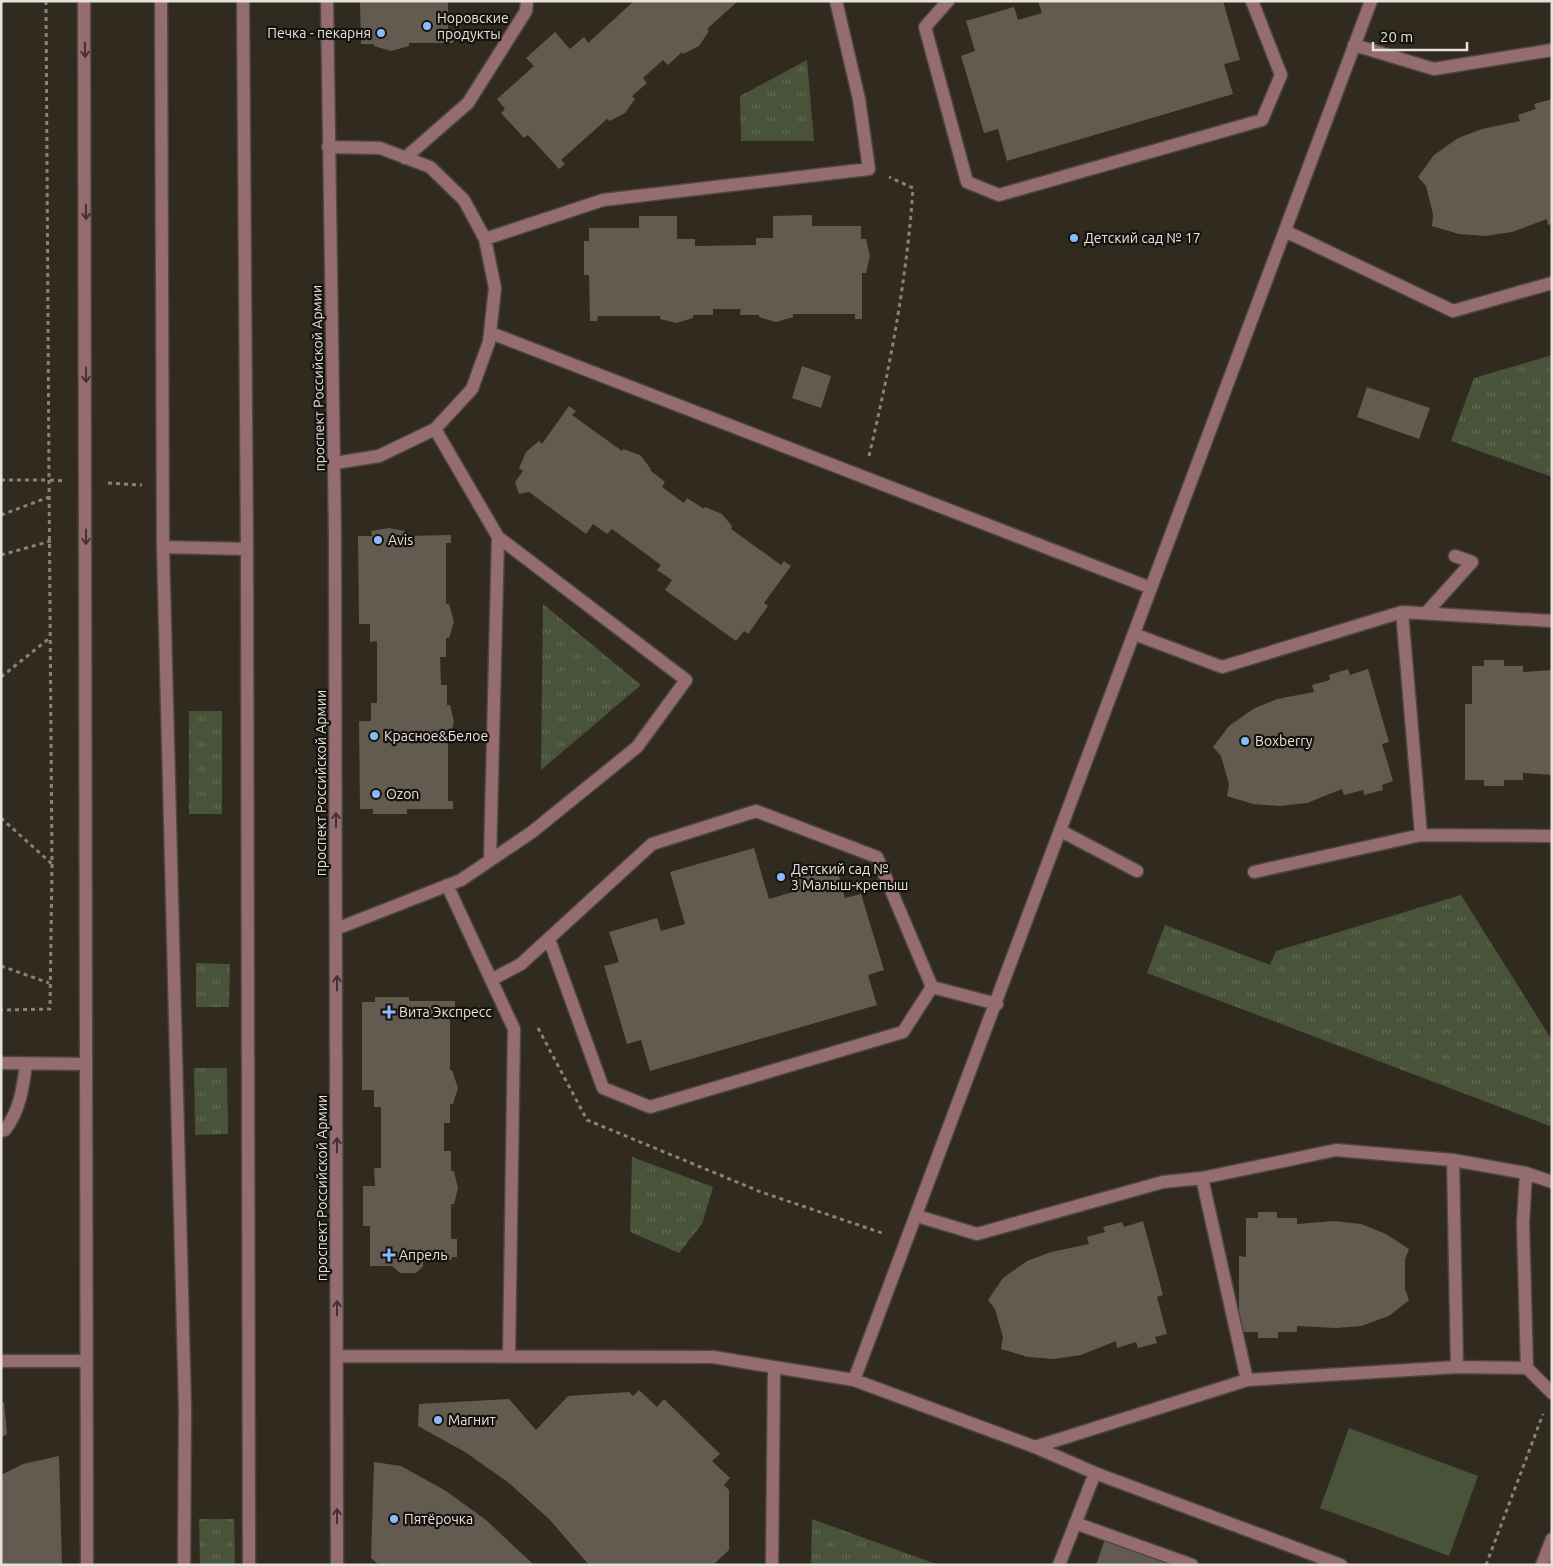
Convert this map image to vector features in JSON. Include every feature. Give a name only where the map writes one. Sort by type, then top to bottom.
[{"type":"street","points":[[84,1],[87,288],[85,1064],[87,1565]]},
{"type":"street","points":[[160,1],[162,486],[185,1408],[184,1565]]},
{"type":"street","points":[[243,1],[248,549],[249,1565]]},
{"type":"street","name":"проспект Российской Армии","points":[[327,1],[328,147],[335,463],[337,1565]]},
{"type":"street","points":[[405,158],[468,103],[526,6],[537,1]]},
{"type":"street","points":[[485,239],[603,200],[869,169],[859,100],[836,1]]},
{"type":"street","points":[[948,1],[925,27],[938,79],[967,182],[999,195],[1262,120],[1281,75],[1252,1]]},
{"type":"street","points":[[854,1380],[997,1004],[1371,1]]},
{"type":"street","points":[[1354,45],[1434,69],[1552,50]]},
{"type":"street","points":[[328,147],[380,148],[430,167],[464,200],[485,239],[495,288],[490,342],[472,389],[435,429],[379,456],[335,463]]},
{"type":"street","points":[[1285,231],[1453,311],[1552,282]]},
{"type":"street","points":[[490,333],[1151,588]]},
{"type":"street","points":[[336,929],[461,880],[532,832],[637,747],[686,680],[498,537],[435,429]]},
{"type":"street","points":[[490,860],[498,537]]},
{"type":"street","points":[[163,547],[248,549]]},
{"type":"street","points":[[1426,613],[1472,562],[1455,556]]},
{"type":"street","points":[[1134,634],[1222,667],[1402,612],[1552,622]]},
{"type":"street","points":[[1402,612],[1421,835]]},
{"type":"street","points":[[491,980],[521,964],[652,844],[756,811],[877,857],[932,987]]},
{"type":"street","points":[[1061,831],[1137,871]]},
{"type":"street","points":[[1254,872],[1421,835],[1552,836]]},
{"type":"street","points":[[447,885],[514,1029],[509,1356]]},
{"type":"street","points":[[549,939],[603,1088],[650,1107],[903,1032],[932,987]]},
{"type":"street","points":[[932,987],[997,1004]]},
{"type":"street","points":[[1,1063],[85,1064]]},
{"type":"street","points":[[1,1131],[5,1130],[15,1117],[22,1094],[26,1064]]},
{"type":"street","points":[[917,1216],[977,1234],[1163,1182],[1202,1178],[1336,1150],[1453,1160],[1526,1173],[1552,1182]]},
{"type":"street","points":[[1453,1160],[1457,1367]]},
{"type":"street","points":[[1526,1173],[1523,1223],[1527,1368],[1552,1393]]},
{"type":"street","points":[[1202,1178],[1247,1380]]},
{"type":"street","points":[[338,1356],[713,1357],[854,1380],[1035,1447],[1095,1473],[1341,1565]]},
{"type":"street","points":[[1,1361],[85,1361]]},
{"type":"street","points":[[772,1565],[774,1367]]},
{"type":"street","points":[[1035,1447],[1247,1380],[1457,1367],[1527,1368]]},
{"type":"street","points":[[1059,1565],[1095,1473]]},
{"type":"street","points":[[1075,1523],[1192,1565]]},
{"type":"street","points":[[1542,1565],[1552,1539]]},
{"type":"path","points":[[1,1010],[50,1010],[48,983],[52,864],[51,541],[46,1]]},
{"type":"path","points":[[869,169],[913,188],[910,234],[884,396],[868,461],[869,479]]},
{"type":"path","points":[[1,480],[49,480],[162,486]]},
{"type":"path","points":[[1,515],[50,497]]},
{"type":"path","points":[[1,555],[51,541]]},
{"type":"path","points":[[1,678],[51,637]]},
{"type":"path","points":[[1,818],[52,864]]},
{"type":"path","points":[[1,966],[48,983]]},
{"type":"path","points":[[536,1026],[587,1120],[761,1192],[907,1242]]},
{"type":"path","points":[[1486,1565],[1552,1393]]},
{"type":"green space","points":[[807,60],[814,141],[741,141],[740,96]]},
{"type":"green space","points":[[1552,355],[1552,477],[1451,441],[1474,378]]},
{"type":"green space","points":[[543,604],[641,685],[541,770]]},
{"type":"green space","points":[[189,711],[222,711],[222,814],[189,814]]},
{"type":"green space","points":[[1461,895],[1552,1040],[1552,1127],[1147,973],[1165,925],[1270,965],[1276,951]]},
{"type":"green space","points":[[196,963],[230,964],[229,1007],[196,1007]]},
{"type":"green space","points":[[194,1068],[227,1068],[228,1134],[195,1135]]},
{"type":"green space","points":[[632,1157],[713,1187],[702,1224],[679,1253],[630,1232]]},
{"type":"green space","points":[[1349,1428],[1478,1476],[1449,1556],[1320,1508]]},
{"type":"green space","points":[[199,1519],[234,1519],[235,1565],[200,1565]]},
{"type":"green space","points":[[812,1519],[939,1565],[811,1565]]},
{"type":"building","points":[[360,1],[448,1],[448,34],[454,34],[453,43],[409,43],[409,46],[391,51],[374,46],[374,44],[361,44]]},
{"type":"building","points":[[634,1],[738,1],[707,29],[709,31],[699,46],[683,54],[682,52],[668,65],[663,60],[643,78],[647,83],[632,96],[635,99],[625,113],[610,121],[607,119],[561,160],[565,164],[559,169],[528,135],[524,138],[501,113],[505,109],[497,99],[534,66],[526,58],[555,32],[570,49],[584,37],[588,43]]},
{"type":"building","points":[[1038,1],[1223,1],[1240,60],[1224,64],[1233,94],[1007,161],[998,129],[984,133],[961,56],[975,51],[966,21],[1014,7],[1018,20],[1042,13]]},
{"type":"building","points":[[1552,99],[1552,224],[1548,225],[1547,219],[1512,232],[1485,236],[1459,234],[1432,226],[1433,214],[1426,186],[1418,177],[1434,155],[1458,138],[1482,129],[1520,121],[1518,115],[1536,109],[1534,104]]},
{"type":"building","points":[[812,215],[812,226],[861,226],[861,239],[866,239],[870,256],[866,273],[862,273],[862,319],[855,319],[855,314],[793,314],[793,317],[776,322],[759,317],[759,315],[740,315],[741,309],[713,309],[713,315],[693,315],[693,318],[676,323],[660,319],[660,316],[598,316],[597,321],[590,321],[589,275],[584,275],[584,241],[589,241],[589,228],[639,228],[639,216],[677,216],[677,239],[695,239],[695,246],[756,245],[756,238],[773,238],[773,216]]},
{"type":"building","points":[[802,366],[831,376],[821,408],[792,398]]},
{"type":"building","points":[[1367,387],[1430,408],[1419,439],[1357,417]]},
{"type":"building","points":[[569,406],[576,411],[572,415],[622,451],[623,449],[640,455],[650,470],[665,482],[662,487],[684,503],[687,498],[704,509],[705,507],[722,514],[732,526],[731,529],[781,565],[784,561],[791,566],[764,603],[768,606],[748,634],[744,631],[736,641],[665,590],[672,580],[657,570],[661,565],[612,529],[607,534],[593,524],[586,534],[529,492],[519,494],[515,482],[523,471],[519,468],[526,452],[539,441],[542,444]]},
{"type":"building","points":[[389,528],[405,531],[405,536],[451,535],[451,543],[446,543],[446,604],[449,604],[454,622],[449,638],[446,638],[446,657],[440,657],[441,685],[447,685],[447,705],[450,705],[454,722],[450,738],[448,738],[448,801],[453,801],[453,809],[407,809],[407,814],[373,814],[373,809],[360,809],[359,721],[371,721],[371,703],[377,703],[377,641],[370,642],[370,624],[359,624],[358,536],[372,536],[371,531]]},
{"type":"building","points":[[1484,660],[1504,660],[1504,666],[1523,666],[1523,672],[1552,670],[1552,775],[1523,773],[1523,780],[1504,780],[1504,786],[1484,786],[1484,780],[1465,780],[1465,704],[1472,704],[1472,666],[1484,666]]},
{"type":"building","points":[[1348,669],[1350,675],[1368,669],[1389,742],[1382,744],[1393,781],[1382,785],[1383,790],[1364,795],[1363,790],[1344,795],[1342,789],[1307,803],[1280,806],[1253,804],[1227,796],[1229,784],[1221,756],[1213,747],[1229,726],[1253,709],[1277,699],[1314,692],[1312,685],[1330,680],[1329,675]]},
{"type":"building","points":[[754,848],[769,899],[796,891],[792,878],[836,865],[845,898],[861,894],[884,970],[868,975],[877,1005],[650,1071],[641,1040],[627,1044],[604,966],[619,962],[609,932],[657,918],[661,931],[685,924],[670,872]]},
{"type":"building","points":[[375,997],[409,997],[409,1001],[455,1001],[455,1009],[450,1009],[450,1070],[452,1070],[458,1088],[453,1104],[450,1104],[450,1123],[444,1123],[444,1151],[451,1151],[451,1171],[454,1171],[458,1188],[454,1204],[451,1204],[451,1239],[457,1239],[457,1257],[452,1257],[451,1260],[423,1261],[423,1266],[416,1273],[400,1273],[392,1266],[370,1266],[370,1226],[363,1226],[363,1186],[375,1186],[374,1168],[381,1168],[381,1107],[374,1107],[374,1090],[362,1090],[362,1002],[375,1002]]},
{"type":"building","points":[[1258,1212],[1277,1212],[1277,1218],[1297,1218],[1297,1224],[1334,1221],[1361,1224],[1386,1234],[1409,1249],[1405,1259],[1405,1289],[1409,1300],[1389,1316],[1361,1326],[1336,1328],[1297,1326],[1297,1332],[1278,1332],[1278,1338],[1258,1338],[1258,1332],[1239,1332],[1239,1256],[1246,1257],[1246,1218],[1258,1218]]},
{"type":"building","points":[[1143,1221],[1163,1295],[1157,1297],[1167,1334],[1155,1337],[1157,1343],[1138,1348],[1136,1342],[1117,1348],[1116,1341],[1081,1355],[1054,1359],[1028,1357],[1001,1349],[1003,1337],[995,1309],[988,1300],[1003,1278],[1027,1261],[1051,1252],[1089,1244],[1087,1237],[1105,1232],[1103,1227],[1122,1222],[1124,1227]]},
{"type":"building","points":[[639,1390],[657,1407],[664,1399],[720,1454],[712,1461],[730,1478],[724,1485],[729,1490],[729,1550],[713,1565],[589,1565],[549,1519],[509,1483],[465,1452],[418,1426],[419,1404],[509,1399],[536,1430],[568,1396],[629,1392],[633,1396]]},
{"type":"building","points":[[1,1402],[4,1402],[7,1434],[1,1438]]},
{"type":"building","points":[[59,1456],[62,1565],[1,1565],[1,1475],[23,1464]]},
{"type":"building","points":[[374,1462],[401,1466],[446,1491],[486,1520],[534,1565],[379,1565],[371,1558]]},
{"type":"building","points":[[1105,1539],[1175,1565],[1096,1565]]},
{"type":"place","name":"Норовские продукты","points":[[427,26]]},
{"type":"place","name":"Печка - пекарня","points":[[381,33]]},
{"type":"place","name":"Детский сад № 17","points":[[1074,238]]},
{"type":"place","name":"Avis","points":[[378,540]]},
{"type":"place","name":"Красное&Белое","points":[[374,736]]},
{"type":"place","name":"Boxberry","points":[[1245,741]]},
{"type":"place","name":"Ozon","points":[[376,794]]},
{"type":"place","name":"Детский сад № 3 Малыш-крепыш","points":[[781,877]]},
{"type":"place","name":"Вита Экспресс","points":[[389,1012]]},
{"type":"place","name":"Апрель","points":[[389,1255]]},
{"type":"place","name":"Магнит","points":[[438,1420]]},
{"type":"place","name":"Пятёрочка","points":[[394,1519]]}]
